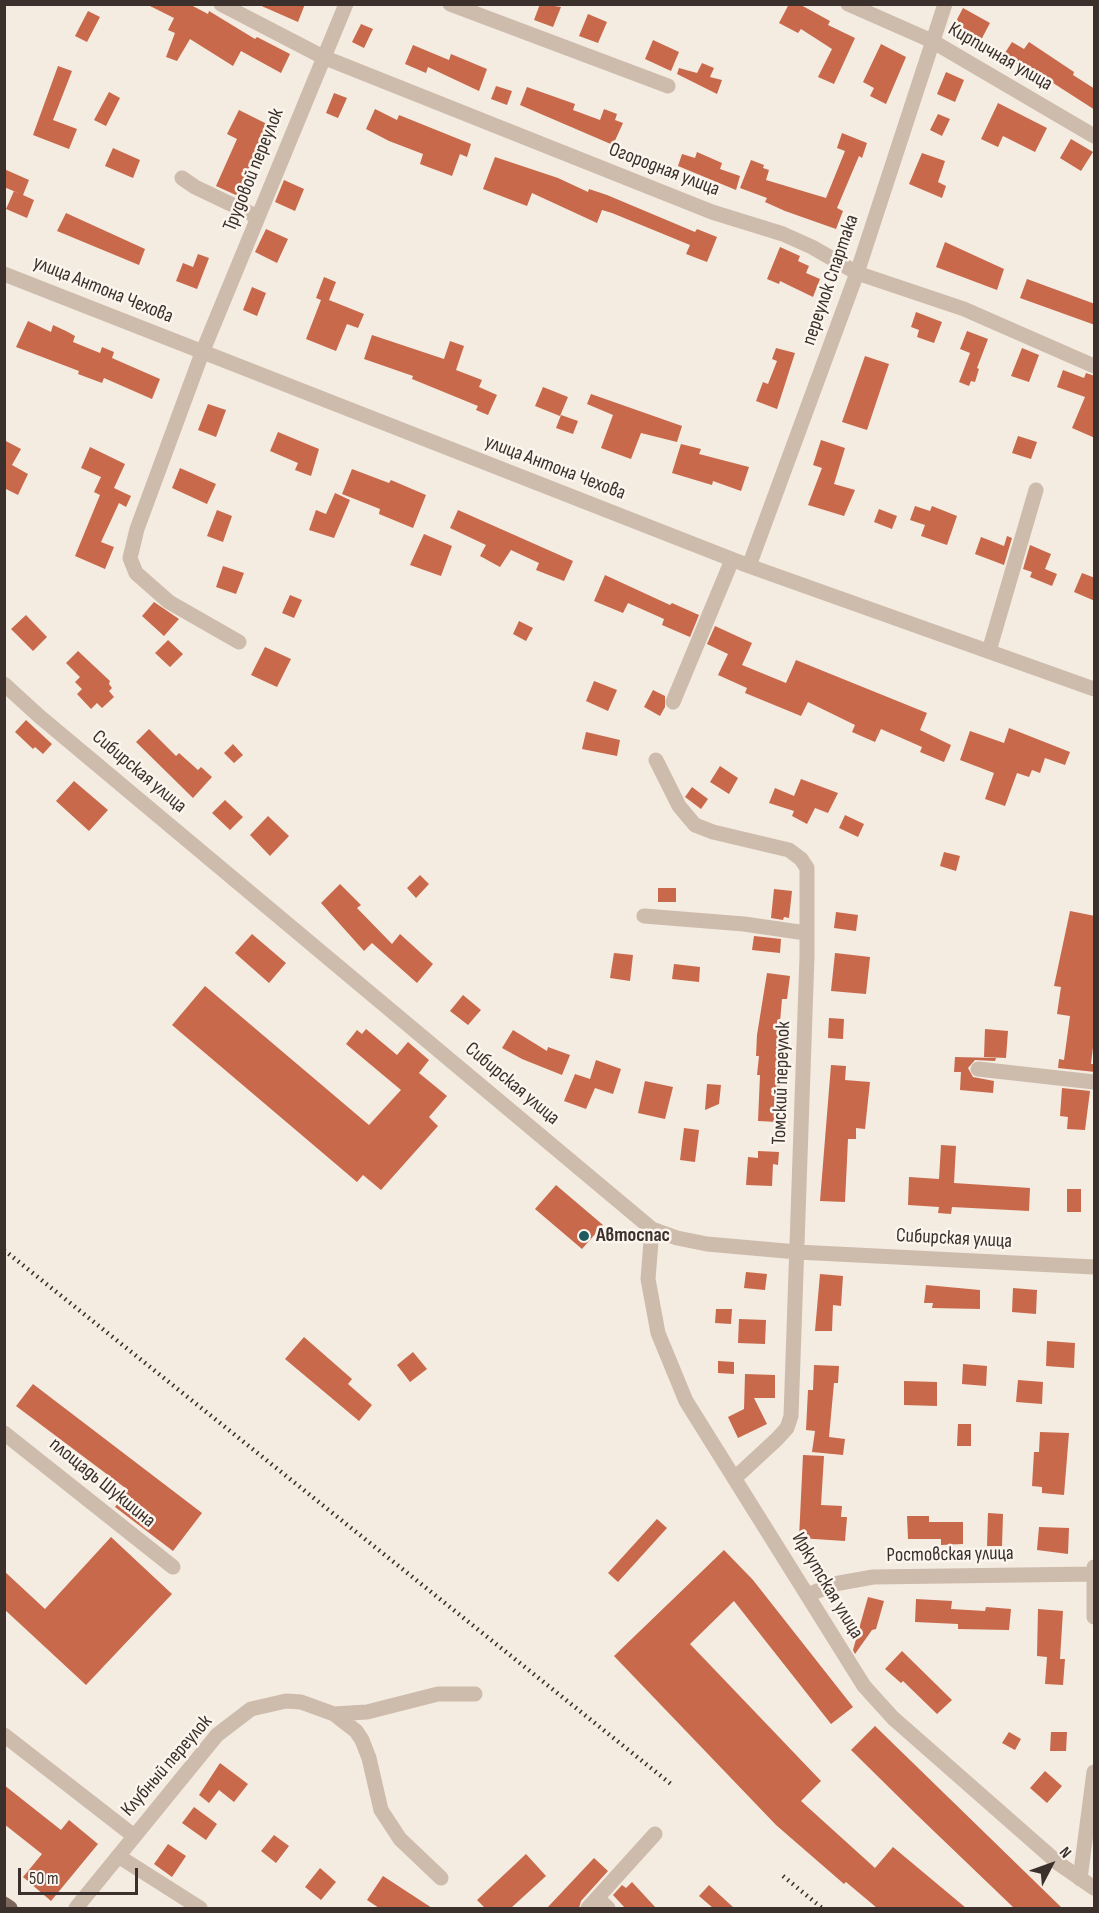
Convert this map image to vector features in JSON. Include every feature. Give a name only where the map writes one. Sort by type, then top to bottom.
[{"type":"main road","points":[[4,1904],[10,1908]]},
{"type":"street","name":"Огородная улица","points":[[221,4],[323,57],[712,212],[783,234],[812,247],[857,273],[964,309],[1095,366]]},
{"type":"street","name":"Трудовой переулок","points":[[239,642],[169,602],[136,573],[130,558],[137,529],[202,352],[346,4]]},
{"type":"street","points":[[450,4],[668,86]]},
{"type":"street","name":"Кирпичная улица","points":[[848,4],[932,41],[1095,136]]},
{"type":"street","name":"переулок Спартака","points":[[749,566],[857,273],[945,4]]},
{"type":"street","points":[[182,178],[195,187],[258,217]]},
{"type":"street","name":"улица Антона Чехова","points":[[4,274],[732,560],[1095,689]]},
{"type":"street","points":[[989,651],[1036,490]]},
{"type":"street","points":[[673,702],[732,560]]},
{"type":"street","name":"Сибирская улица","points":[[4,684],[57,731],[651,1229],[676,1238],[707,1244],[797,1252],[1095,1267]]},
{"type":"street","name":"Томский переулок","points":[[656,760],[679,806],[695,825],[713,832],[789,850],[801,859],[807,868],[791,1416],[787,1428],[736,1478]]},
{"type":"street","points":[[644,916],[744,924],[806,933]]},
{"type":"street","points":[[978,1069],[1095,1082]]},
{"type":"street","name":"Иркутская улица","points":[[651,1229],[648,1279],[658,1333],[686,1401],[864,1686],[893,1718],[1080,1879],[1095,1887]]},
{"type":"street","name":"площадь Шукшина","points":[[4,1433],[173,1567]]},
{"type":"street","points":[[1094,1572],[1095,1617]]},
{"type":"street","name":"Ростовская улица","points":[[808,1595],[834,1584],[873,1577],[1094,1572]]},
{"type":"street","points":[[334,1714],[368,1712],[438,1694],[475,1694]]},
{"type":"street","name":"Клубный переулок","points":[[76,1908],[217,1735],[251,1709],[268,1703],[301,1701],[334,1714],[362,1740],[381,1810],[391,1827],[441,1878]]},
{"type":"street","points":[[4,1735],[134,1836]]},
{"type":"street","points":[[1080,1879],[1095,1772]]},
{"type":"street","points":[[598,1905],[654,1834]]},
{"type":"street","points":[[118,1856],[200,1908]]},
{"type":"building","points":[[146,4],[189,4],[208,14],[209,11],[255,39],[257,37],[290,54],[281,73],[241,51],[233,66],[190,39],[177,61],[166,57],[175,33],[168,30],[174,18]]},
{"type":"building","points":[[257,4],[305,4],[298,22]]},
{"type":"building","points":[[540,4],[561,7],[553,27],[534,20]]},
{"type":"building","points":[[789,4],[799,4],[830,21],[828,25],[855,38],[834,84],[818,77],[832,49],[801,29],[798,33],[779,23]]},
{"type":"building","points":[[963,8],[990,23],[980,42],[953,27]]},
{"type":"building","points":[[88,11],[100,17],[87,42],[75,36]]},
{"type":"building","points":[[588,14],[607,22],[598,43],[579,36]]},
{"type":"building","points":[[361,24],[373,29],[364,48],[352,42]]},
{"type":"building","points":[[653,40],[679,52],[671,71],[645,59]]},
{"type":"building","points":[[1012,42],[1024,49],[1029,42],[1095,89],[1095,110],[1036,72],[1035,75],[1003,56]]},
{"type":"building","points":[[881,44],[906,57],[886,104],[870,96],[874,88],[863,82]]},
{"type":"building","points":[[413,45],[449,60],[451,54],[487,69],[479,91],[428,67],[426,73],[405,64]]},
{"type":"building","points":[[702,63],[714,68],[710,77],[722,80],[717,94],[677,74],[679,68],[697,73]]},
{"type":"building","points":[[58,66],[72,71],[53,120],[77,129],[69,149],[33,135]]},
{"type":"building","points":[[946,72],[964,80],[955,102],[937,94]]},
{"type":"building","points":[[496,86],[512,91],[507,105],[491,99]]},
{"type":"building","points":[[527,87],[575,104],[573,110],[600,120],[604,109],[617,114],[615,120],[623,123],[613,145],[520,105]]},
{"type":"building","points":[[109,92],[120,98],[106,126],[94,120]]},
{"type":"building","points":[[334,93],[347,98],[338,118],[326,113]]},
{"type":"building","points":[[998,103],[1047,128],[1035,152],[1003,136],[998,147],[981,139]]},
{"type":"building","points":[[375,109],[397,120],[399,115],[471,144],[467,157],[460,154],[452,176],[420,164],[423,154],[366,129]]},
{"type":"building","points":[[239,110],[267,124],[238,196],[216,186],[237,139],[227,134]]},
{"type":"building","points":[[938,114],[950,119],[942,136],[930,130]]},
{"type":"building","points":[[842,133],[867,143],[862,158],[859,156],[837,208],[843,211],[836,229],[785,211],[765,202],[767,198],[740,188],[751,160],[764,165],[763,168],[769,170],[766,180],[826,198],[845,151],[837,148]]},
{"type":"building","points":[[1071,139],[1093,152],[1081,171],[1060,158]]},
{"type":"building","points":[[113,148],[140,160],[133,178],[105,166]]},
{"type":"building","points":[[697,152],[722,163],[720,169],[740,176],[736,190],[678,166],[682,154],[695,158]]},
{"type":"building","points":[[922,153],[945,161],[938,182],[946,186],[942,198],[909,184]]},
{"type":"building","points":[[495,157],[558,178],[588,192],[589,189],[607,195],[695,232],[697,229],[717,237],[707,262],[686,254],[690,245],[612,213],[602,210],[597,223],[532,193],[527,206],[483,189]]},
{"type":"building","points":[[4,169],[29,180],[23,195],[4,187]]},
{"type":"building","points":[[284,180],[304,189],[295,211],[275,202]]},
{"type":"building","points":[[14,191],[34,200],[27,218],[6,209]]},
{"type":"building","points":[[66,213],[145,249],[139,265],[57,231]]},
{"type":"building","points":[[266,229],[288,239],[277,263],[255,252]]},
{"type":"building","points":[[945,242],[1004,269],[997,290],[936,267]]},
{"type":"building","points":[[780,247],[800,256],[798,261],[809,266],[806,273],[820,279],[813,297],[780,281],[779,284],[767,279]]},
{"type":"building","points":[[198,254],[209,258],[197,289],[176,281],[183,263],[193,267]]},
{"type":"building","points":[[324,277],[336,282],[329,300],[364,314],[358,328],[347,324],[336,351],[306,339],[321,300],[316,298]]},
{"type":"building","points":[[1027,279],[1095,304],[1095,325],[1020,298]]},
{"type":"building","points":[[252,287],[266,293],[257,316],[243,310]]},
{"type":"building","points":[[916,312],[942,322],[934,343],[917,337],[919,330],[911,327]]},
{"type":"building","points":[[28,321],[51,332],[53,325],[75,336],[73,342],[100,353],[102,347],[114,352],[112,358],[160,379],[152,399],[104,378],[102,383],[78,374],[79,371],[16,347]]},
{"type":"building","points":[[967,331],[988,339],[977,368],[979,369],[975,382],[971,381],[969,386],[959,382],[970,353],[960,349]]},
{"type":"building","points":[[372,335],[444,359],[450,341],[464,346],[456,370],[482,380],[479,387],[497,395],[488,415],[476,410],[478,406],[412,379],[413,376],[364,359]]},
{"type":"building","points":[[776,348],[795,353],[777,409],[756,401],[763,382],[768,384],[777,361],[772,359]]},
{"type":"building","points":[[1022,348],[1039,355],[1029,382],[1011,376]]},
{"type":"building","points":[[865,356],[889,364],[867,430],[842,422]]},
{"type":"building","points":[[1063,370],[1084,378],[1086,373],[1095,376],[1095,438],[1072,428],[1085,397],[1057,387]]},
{"type":"building","points":[[543,387],[568,397],[560,416],[535,406]]},
{"type":"building","points":[[591,394],[682,426],[677,442],[641,433],[631,459],[601,448],[613,415],[587,404]]},
{"type":"building","points":[[208,404],[226,410],[216,437],[198,430]]},
{"type":"building","points":[[561,415],[578,421],[573,434],[556,428]]},
{"type":"building","points":[[278,432],[319,449],[311,476],[295,470],[298,463],[270,451]]},
{"type":"building","points":[[1018,436],[1037,442],[1031,459],[1012,453]]},
{"type":"building","points":[[4,440],[21,449],[12,465],[28,474],[18,495],[4,488]]},
{"type":"building","points":[[821,440],[845,448],[834,484],[855,490],[844,516],[808,505],[822,468],[813,465]]},
{"type":"building","points":[[681,444],[701,449],[699,454],[749,467],[741,491],[713,481],[712,485],[672,473]]},
{"type":"building","points":[[90,447],[125,464],[114,488],[131,496],[126,507],[119,503],[101,542],[114,547],[105,569],[75,556],[100,495],[94,492],[101,477],[81,468]]},
{"type":"building","points":[[180,468],[216,484],[207,504],[172,488]]},
{"type":"building","points":[[352,469],[389,483],[391,480],[426,495],[413,528],[379,514],[380,509],[342,494]]},
{"type":"building","points":[[335,493],[350,500],[334,538],[309,530],[316,510],[326,514]]},
{"type":"building","points":[[915,506],[930,511],[932,506],[957,516],[947,545],[921,536],[925,525],[910,520]]},
{"type":"building","points":[[879,509],[897,516],[892,529],[874,522]]},
{"type":"building","points":[[217,510],[232,516],[223,542],[207,536]]},
{"type":"building","points":[[458,510],[573,561],[564,581],[536,570],[539,563],[511,550],[500,567],[480,556],[486,545],[450,528]]},
{"type":"building","points":[[424,534],[452,546],[441,576],[410,565]]},
{"type":"building","points":[[1007,536],[1012,538],[1004,565],[975,554],[981,537],[1004,546]]},
{"type":"building","points":[[1030,545],[1051,554],[1045,569],[1057,574],[1052,586],[1030,577],[1032,572],[1023,569]]},
{"type":"building","points":[[223,566],[244,573],[236,594],[216,587]]},
{"type":"building","points":[[1082,573],[1095,578],[1095,601],[1074,592]]},
{"type":"building","points":[[605,575],[670,605],[672,603],[699,615],[690,637],[662,625],[664,619],[628,603],[623,613],[594,601]]},
{"type":"building","points":[[290,595],[302,600],[294,618],[282,613]]},
{"type":"building","points":[[154,602],[179,619],[164,636],[142,616]]},
{"type":"building","points":[[26,615],[47,637],[33,651],[11,629]]},
{"type":"building","points":[[519,621],[533,628],[526,641],[513,634]]},
{"type":"building","points":[[715,626],[752,643],[742,665],[786,683],[796,660],[927,713],[920,730],[951,745],[944,762],[920,752],[922,747],[881,729],[875,742],[852,732],[855,725],[808,702],[801,716],[745,693],[747,688],[718,675],[728,654],[707,644]]},
{"type":"building","points":[[168,640],[183,654],[170,667],[155,653]]},
{"type":"building","points":[[265,647],[291,659],[277,687],[251,675]]},
{"type":"building","points":[[78,651],[110,681],[112,688],[109,691],[114,697],[102,708],[97,703],[91,709],[77,694],[82,689],[75,682],[80,677],[66,663]]},
{"type":"building","points":[[594,681],[617,690],[608,711],[586,701]]},
{"type":"building","points":[[653,690],[665,696],[665,707],[660,716],[644,707]]},
{"type":"building","points":[[26,720],[52,744],[43,754],[35,747],[33,749],[15,732]]},
{"type":"building","points":[[1009,728],[1070,752],[1065,765],[1045,758],[1040,773],[1032,770],[1029,777],[1017,773],[1005,806],[985,799],[994,773],[960,760],[970,731],[1004,743]]},
{"type":"building","points":[[149,729],[176,756],[179,753],[198,770],[201,767],[212,777],[193,798],[136,742]]},
{"type":"building","points":[[586,732],[620,740],[617,756],[582,749]]},
{"type":"building","points":[[233,744],[243,755],[234,763],[224,753]]},
{"type":"building","points":[[720,766],[738,778],[729,794],[710,782]]},
{"type":"building","points":[[801,779],[838,793],[828,813],[815,808],[807,824],[792,816],[794,811],[769,803],[775,788],[794,796]]},
{"type":"building","points":[[74,781],[108,810],[89,831],[56,801]]},
{"type":"building","points":[[692,787],[708,799],[701,809],[685,797]]},
{"type":"building","points":[[225,800],[243,817],[230,830],[212,813]]},
{"type":"building","points":[[845,815],[864,824],[858,837],[839,828]]},
{"type":"building","points":[[268,816],[289,836],[270,856],[250,835]]},
{"type":"building","points":[[944,852],[960,856],[956,871],[940,866]]},
{"type":"building","points":[[420,875],[429,884],[416,898],[407,888]]},
{"type":"building","points":[[340,884],[361,905],[357,908],[392,944],[400,934],[433,964],[417,983],[372,943],[364,951],[321,903]]},
{"type":"building","points":[[658,888],[676,888],[676,902],[658,902]]},
{"type":"building","points":[[774,889],[792,891],[789,918],[784,917],[783,920],[771,918]]},
{"type":"building","points":[[1070,911],[1095,916],[1095,1031],[1091,1064],[1095,1064],[1095,1072],[1058,1068],[1059,1059],[1064,1060],[1070,1016],[1057,1014],[1061,987],[1054,986]]},
{"type":"building","points":[[836,912],[858,915],[856,931],[834,928]]},
{"type":"building","points":[[252,934],[286,963],[269,983],[235,953]]},
{"type":"building","points":[[754,936],[781,939],[780,953],[752,950]]},
{"type":"building","points":[[614,953],[633,955],[630,981],[610,978]]},
{"type":"building","points":[[835,953],[870,957],[866,994],[831,991]]},
{"type":"building","points":[[674,964],[700,967],[699,982],[672,979]]},
{"type":"building","points":[[767,973],[790,976],[787,999],[782,999],[778,1045],[783,1045],[778,1122],[758,1121],[760,1075],[757,1075],[759,1056],[756,1056],[757,1035]]},
{"type":"building","points":[[205,986],[369,1125],[401,1090],[346,1044],[357,1030],[362,1034],[366,1029],[397,1055],[408,1042],[429,1060],[419,1073],[447,1096],[429,1117],[438,1126],[381,1190],[363,1175],[357,1182],[172,1025]]},
{"type":"building","points":[[463,995],[481,1010],[468,1025],[450,1011]]},
{"type":"building","points":[[829,1018],[844,1019],[843,1039],[828,1038]]},
{"type":"building","points":[[985,1029],[1008,1031],[1006,1058],[984,1057]]},
{"type":"building","points":[[513,1030],[547,1051],[548,1047],[570,1055],[562,1075],[522,1059],[502,1048]]},
{"type":"building","points":[[955,1057],[996,1058],[995,1061],[975,1060],[968,1068],[973,1077],[994,1081],[993,1093],[960,1090],[961,1072],[954,1072]]},
{"type":"building","points":[[596,1060],[621,1069],[613,1094],[595,1088],[586,1109],[564,1101],[575,1074],[590,1079]]},
{"type":"building","points":[[831,1065],[846,1066],[845,1080],[870,1082],[865,1129],[856,1128],[856,1139],[848,1139],[845,1202],[820,1201]]},
{"type":"building","points":[[645,1081],[673,1087],[665,1119],[638,1113]]},
{"type":"building","points":[[707,1084],[721,1085],[719,1104],[705,1110]]},
{"type":"building","points":[[1062,1088],[1090,1091],[1085,1130],[1067,1129],[1068,1117],[1060,1116]]},
{"type":"building","points":[[684,1128],[699,1130],[695,1162],[680,1160]]},
{"type":"building","points":[[941,1145],[956,1146],[954,1183],[1030,1188],[1029,1211],[952,1207],[951,1214],[938,1213],[939,1207],[908,1205],[909,1177],[939,1179]]},
{"type":"building","points":[[758,1151],[779,1152],[778,1165],[773,1164],[772,1186],[746,1185],[748,1157],[758,1158]]},
{"type":"building","points":[[556,1185],[603,1225],[582,1249],[535,1209]]},
{"type":"building","points":[[1067,1189],[1081,1189],[1081,1212],[1067,1212]]},
{"type":"building","points":[[746,1272],[767,1274],[765,1290],[744,1288]]},
{"type":"building","points":[[820,1274],[843,1276],[841,1306],[833,1305],[832,1331],[815,1331]]},
{"type":"building","points":[[926,1285],[980,1290],[980,1309],[932,1308],[933,1303],[924,1303]]},
{"type":"building","points":[[1013,1288],[1037,1290],[1036,1314],[1012,1312]]},
{"type":"building","points":[[716,1309],[732,1309],[731,1324],[715,1323]]},
{"type":"building","points":[[739,1319],[766,1320],[765,1344],[738,1343]]},
{"type":"building","points":[[304,1337],[352,1379],[348,1384],[372,1405],[359,1421],[285,1359]]},
{"type":"building","points":[[1047,1341],[1075,1343],[1074,1368],[1046,1366]]},
{"type":"building","points":[[413,1352],[427,1369],[410,1382],[397,1365]]},
{"type":"building","points":[[718,1361],[734,1362],[734,1374],[718,1373]]},
{"type":"building","points":[[963,1364],[987,1366],[986,1386],[962,1384]]},
{"type":"building","points":[[814,1365],[839,1366],[838,1383],[834,1383],[829,1437],[845,1439],[843,1455],[812,1452],[815,1431],[806,1430],[808,1390],[813,1390]]},
{"type":"building","points":[[745,1374],[775,1375],[775,1398],[754,1398],[767,1424],[738,1438],[728,1417],[744,1409]]},
{"type":"building","points":[[1018,1380],[1043,1382],[1042,1404],[1016,1402]]},
{"type":"building","points":[[904,1381],[937,1382],[937,1406],[904,1405]]},
{"type":"building","points":[[33,1384],[202,1513],[173,1551],[115,1507],[128,1490],[16,1406]]},
{"type":"building","points":[[958,1424],[971,1424],[971,1446],[957,1446]]},
{"type":"building","points":[[1040,1432],[1069,1433],[1064,1495],[1042,1493],[1042,1487],[1032,1486],[1034,1452],[1039,1452]]},
{"type":"building","points":[[803,1455],[824,1456],[821,1505],[842,1506],[841,1517],[847,1517],[845,1541],[799,1538]]},
{"type":"building","points":[[988,1513],[1003,1514],[1002,1546],[987,1546]]},
{"type":"building","points":[[907,1516],[929,1516],[929,1522],[963,1522],[963,1544],[941,1545],[941,1539],[908,1539]]},
{"type":"building","points":[[657,1519],[667,1528],[618,1582],[608,1573]]},
{"type":"building","points":[[1039,1527],[1069,1528],[1068,1554],[1037,1550]]},
{"type":"building","points":[[111,1537],[172,1594],[86,1685],[4,1609],[4,1571],[45,1609]]},
{"type":"building","points":[[724,1550],[753,1580],[853,1707],[831,1724],[734,1601],[690,1644],[821,1781],[801,1801],[875,1868],[893,1847],[966,1908],[877,1908],[846,1882],[844,1884],[776,1825],[614,1656]]},
{"type":"building","points":[[868,1597],[884,1601],[876,1629],[872,1630],[855,1654],[853,1650]]},
{"type":"building","points":[[916,1599],[952,1601],[951,1609],[985,1611],[986,1607],[1011,1609],[1009,1630],[958,1629],[958,1624],[915,1622]]},
{"type":"building","points":[[1038,1609],[1063,1611],[1060,1659],[1065,1659],[1063,1685],[1045,1684],[1047,1657],[1037,1656]]},
{"type":"building","points":[[902,1651],[952,1700],[937,1714],[903,1681],[901,1683],[885,1669]]},
{"type":"building","points":[[875,1726],[1062,1908],[1014,1908],[916,1814],[851,1750]]},
{"type":"building","points":[[1009,1732],[1021,1739],[1015,1750],[1002,1743]]},
{"type":"building","points":[[1051,1732],[1067,1732],[1066,1751],[1050,1751]]},
{"type":"building","points":[[220,1763],[248,1784],[234,1802],[219,1790],[209,1803],[199,1795]]},
{"type":"building","points":[[1045,1771],[1062,1786],[1047,1803],[1030,1788]]},
{"type":"building","points":[[4,1785],[61,1830],[69,1820],[98,1844],[51,1901],[23,1877],[42,1854],[4,1824]]},
{"type":"building","points":[[194,1807],[217,1824],[206,1840],[182,1823]]},
{"type":"building","points":[[274,1835],[289,1846],[276,1863],[261,1851]]},
{"type":"building","points":[[168,1844],[186,1856],[172,1877],[154,1864]]},
{"type":"building","points":[[526,1854],[546,1876],[511,1908],[485,1908],[477,1900]]},
{"type":"building","points":[[594,1858],[608,1871],[581,1901],[579,1908],[547,1908]]},
{"type":"building","points":[[320,1868],[336,1882],[321,1900],[305,1887]]},
{"type":"building","points":[[383,1876],[432,1908],[379,1908],[367,1900]]},
{"type":"building","points":[[632,1882],[656,1908],[625,1908],[613,1895],[622,1885],[626,1888]]},
{"type":"building","points":[[709,1885],[734,1908],[713,1908],[699,1896]]},
{"type":"railway","points":[[4,1250],[671,1784]]},
{"type":"railway","points":[[783,1876],[822,1908]]},
{"type":"place","name":"Автоспас","points":[[584,1236]]}]
